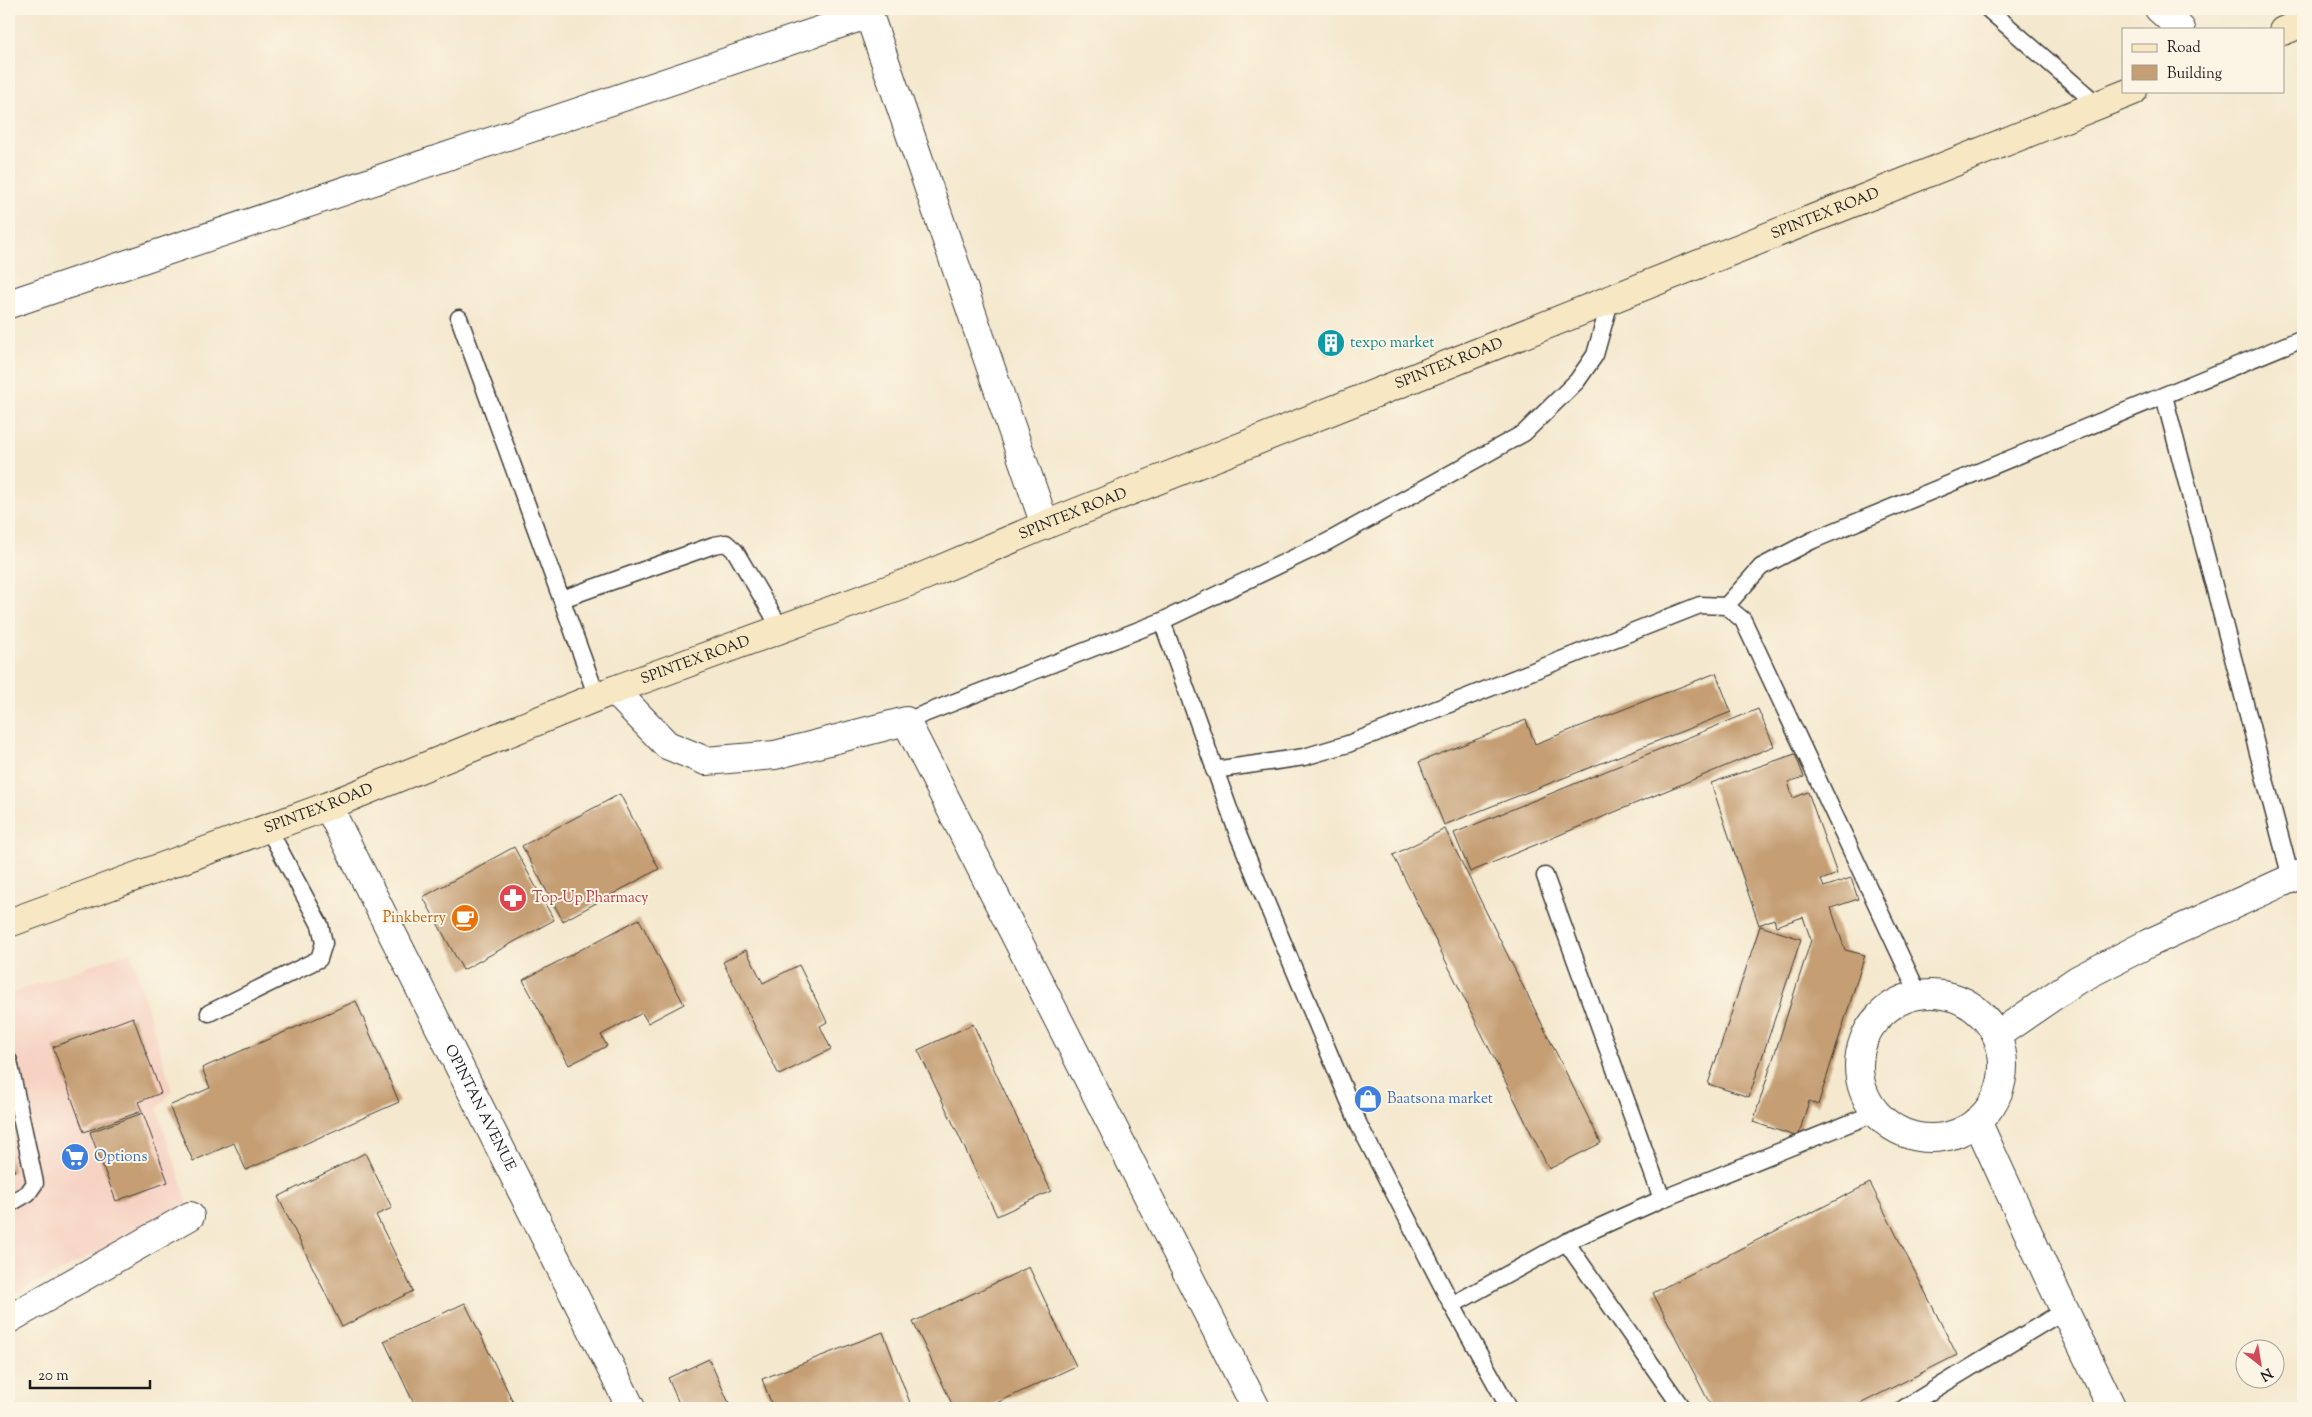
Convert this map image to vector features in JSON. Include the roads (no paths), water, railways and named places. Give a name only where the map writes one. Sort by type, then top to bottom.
[{"type":"main road","points":[[2284,31],[2303,23]]},
{"type":"main road","name":"SPINTEX ROAD","points":[[9,923],[328,806],[606,694],[917,579],[1046,525],[1611,298],[2130,92]]},
{"type":"street","points":[[2159,9],[2180,28]]},
{"type":"street","points":[[9,304],[868,12],[1046,525]]},
{"type":"street","points":[[606,694],[667,745],[706,762],[775,755],[906,721],[1256,1408]]},
{"type":"street","name":"OPINTAN AVENUE","points":[[328,806],[631,1408]]},
{"type":"street","points":[[1997,1035],[2077,980],[2149,943],[2297,876]]},
{"type":"street","points":[[1937,994],[1956,998],[1973,1007],[1987,1020],[1997,1035],[2002,1054],[2003,1072],[1999,1090],[1990,1108],[1962,1132],[1943,1137],[1925,1138],[1906,1134],[1890,1125],[1875,1113],[1865,1096],[1860,1079],[1859,1060],[1864,1042],[1872,1025],[1885,1011],[1901,1001],[1919,995],[1937,994]]},
{"type":"street","points":[[1977,1121],[2112,1408]]},
{"type":"street","points":[[9,1319],[190,1216]]},
{"type":"lane","points":[[1988,9],[2098,105]]},
{"type":"lane","points":[[906,721],[1162,621],[1327,542],[1524,433],[1578,381],[1595,355],[1611,298]]},
{"type":"lane","points":[[459,318],[562,599],[606,694]]},
{"type":"lane","points":[[1726,606],[1761,567],[1784,554],[2303,338]]},
{"type":"lane","points":[[2164,396],[2297,876]]},
{"type":"lane","points":[[562,599],[714,544],[726,543],[735,551],[781,629]]},
{"type":"lane","points":[[1214,770],[1304,757],[1348,744],[1700,605],[1726,606],[1743,620],[1919,995]]},
{"type":"lane","points":[[1162,621],[1214,770],[1243,846],[1359,1125],[1452,1305],[1510,1408]]},
{"type":"lane","points":[[209,1013],[319,959],[324,943],[320,925],[268,828]]},
{"type":"lane","points":[[1545,876],[1662,1199]]},
{"type":"lane","points":[[9,1061],[35,1182],[28,1193],[9,1204]]},
{"type":"lane","points":[[1452,1305],[1566,1242],[1662,1199],[1875,1113]]},
{"type":"lane","points":[[1566,1242],[1682,1408]]},
{"type":"lane","points":[[1904,1408],[2065,1310]]},
{"type":"place","name":"texpo market","points":[[1331,343]]},
{"type":"place","name":"Top-Up Pharmacy","points":[[513,898]]},
{"type":"place","name":"Pinkberry","points":[[465,918]]},
{"type":"place","name":"Baatsona market","points":[[1368,1099]]},
{"type":"place","name":"Options","points":[[75,1157]]}]
